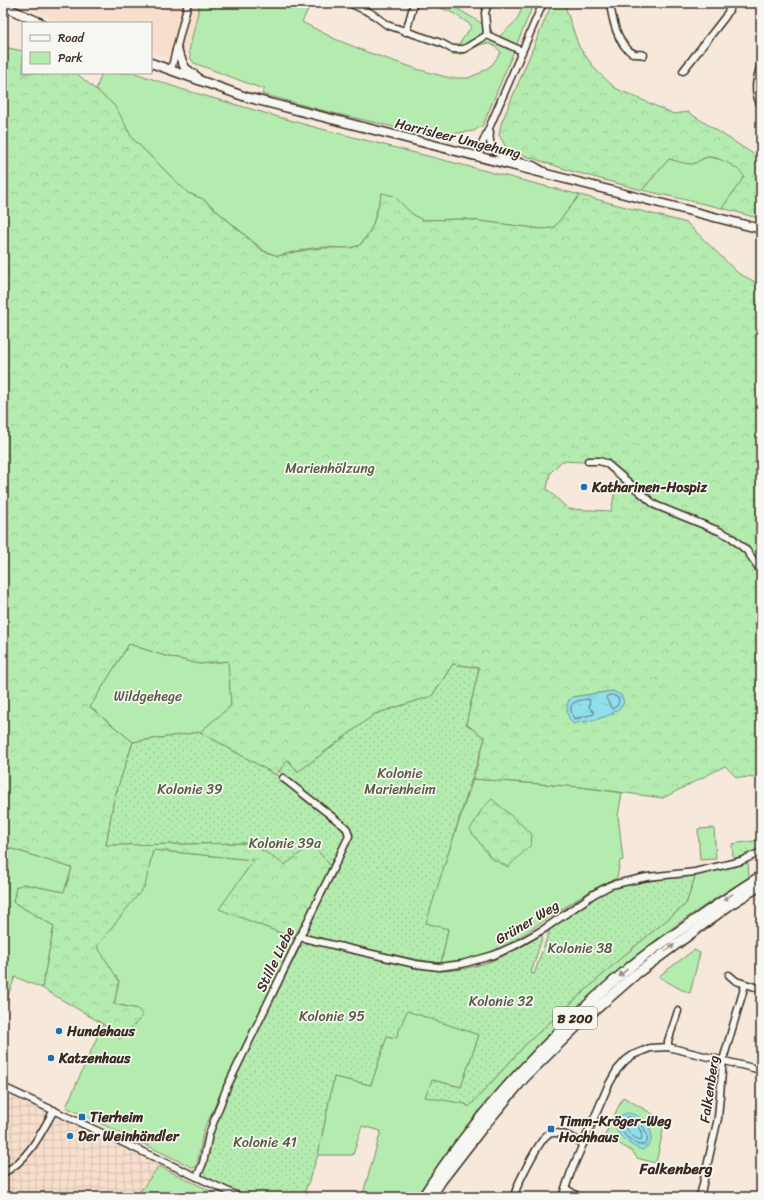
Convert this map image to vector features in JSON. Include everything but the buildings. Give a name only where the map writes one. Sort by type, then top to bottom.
[{"type":"highway","name":"B 200","points":[[423,1197],[475,1125],[520,1073],[574,1019],[630,967],[728,897],[761,876]]},
{"type":"highway","name":"B 200","points":[[431,1197],[441,1181],[482,1128],[520,1083],[579,1024],[636,974],[725,908],[761,885]]},
{"type":"main road","points":[[3,6],[39,22]]},
{"type":"main road","points":[[177,50],[185,68],[202,81]]},
{"type":"main road","name":"Harrisleer Umgehung","points":[[152,63],[246,97],[761,229]]},
{"type":"street","points":[[171,70],[188,3]]},
{"type":"street","points":[[406,32],[414,3]]},
{"type":"street","points":[[488,3],[485,13],[488,35]]},
{"type":"street","points":[[477,156],[543,3]]},
{"type":"street","points":[[610,3],[618,37],[627,48],[635,54],[644,54]]},
{"type":"street","points":[[683,71],[725,17],[733,3]]},
{"type":"street","points":[[757,3],[761,6]]},
{"type":"street","points":[[351,4],[367,11],[388,25],[441,43],[452,49],[460,50],[469,47],[488,35]]},
{"type":"street","points":[[488,35],[522,51]]},
{"type":"street","points":[[761,64],[756,83],[756,97],[761,106]]},
{"type":"street","points":[[490,126],[489,138],[491,144],[500,156],[505,159],[534,166],[548,174]]},
{"type":"street","points":[[588,461],[599,461],[606,463],[655,505],[719,531],[730,537],[746,551],[761,571]]},
{"type":"street","name":"Stille Liebe","points":[[197,1176],[203,1163],[208,1134],[227,1087],[348,836],[348,832],[344,826],[283,778]]},
{"type":"street","name":"Grüner Weg","points":[[299,937],[415,964],[439,967],[462,964],[494,955],[514,946],[544,929],[594,894],[611,885],[647,877],[694,872],[741,861],[761,852]]},
{"type":"street","points":[[729,975],[732,979],[745,985],[761,989]]},
{"type":"street","name":"Falkenberg","points":[[700,1197],[718,1118],[723,1060],[745,985]]},
{"type":"street","points":[[668,1047],[668,1041],[678,1012]]},
{"type":"street","points":[[562,1197],[583,1143],[608,1086],[622,1064],[633,1055],[650,1048],[668,1047],[761,1070]]},
{"type":"street","points":[[3,1087],[240,1197]]},
{"type":"street","points":[[3,1173],[15,1166],[30,1150],[54,1110]]},
{"type":"street","points":[[517,1197],[515,1193],[518,1185],[541,1142],[548,1134],[560,1133],[583,1143]]},
{"type":"street","points":[[565,1188],[579,1197]]},
{"type":"shaded area","points":[[18,3],[200,3],[184,63],[152,53],[152,22],[62,22]]},
{"type":"shaded area","points":[[3,1093],[159,1166],[136,1197],[3,1197]]},
{"type":"green space","points":[[200,3],[311,3],[302,22],[335,39],[367,52],[420,70],[450,78],[468,78],[480,73],[492,65],[501,52],[493,45],[486,43],[463,54],[452,54],[472,26],[450,12],[424,3],[448,3],[491,29],[493,34],[499,37],[516,21],[525,3],[534,3],[483,125],[474,131],[434,136],[329,112],[262,94],[265,88],[260,88],[194,63],[191,59],[189,51]]},
{"type":"green space","points":[[552,3],[566,3],[566,9],[579,47],[596,70],[615,88],[674,114],[688,112],[761,159],[761,219],[722,208],[744,177],[734,166],[717,158],[708,157],[690,164],[669,159],[642,190],[571,171],[511,151],[506,147],[499,135],[501,124]]},
{"type":"green space","name":"Marienhölzung","points":[[3,47],[22,51],[22,74],[77,74],[113,104],[132,138],[188,193],[203,199],[263,251],[278,256],[310,249],[350,248],[361,244],[372,227],[382,193],[394,196],[411,213],[422,220],[464,219],[542,229],[553,228],[580,195],[687,223],[738,273],[761,285],[761,778],[736,777],[725,766],[663,798],[581,787],[473,779],[485,738],[466,724],[479,668],[453,664],[432,696],[375,714],[298,772],[288,760],[276,775],[200,732],[231,706],[228,661],[199,664],[162,655],[129,644],[90,707],[133,742],[114,799],[106,845],[251,843],[255,845],[312,844],[331,866],[296,939],[219,909],[254,860],[153,850],[145,886],[97,946],[119,981],[114,1004],[138,1009],[143,1016],[120,1039],[103,1024],[42,988],[54,926],[13,902],[16,887],[23,884],[64,892],[72,868],[3,846]],"holes":[[[562,461],[602,463],[618,476],[611,511],[568,509],[547,489],[550,473]],[[613,691],[613,714],[568,701],[572,697]]]},
{"type":"green space","points":[[102,74],[138,74],[181,89],[310,126],[580,195],[553,228],[542,229],[464,219],[422,220],[411,213],[403,205],[382,193],[372,227],[360,245],[350,248],[320,247],[278,256],[264,251],[203,199],[188,193],[132,138],[127,129],[96,89]]},
{"type":"green space","points":[[707,157],[729,162],[742,172],[745,177],[722,208],[642,190],[669,159],[692,164]]},
{"type":"green space","name":"Wildgehege","points":[[129,644],[162,655],[199,664],[229,661],[231,706],[200,732],[133,742],[90,707]]},
{"type":"green space","name":"Kolonie Marienheim","points":[[453,664],[479,668],[466,724],[485,738],[426,923],[448,929],[441,963],[414,959],[308,936],[306,931],[350,837],[348,825],[279,771],[288,760],[298,772],[375,714],[432,696]]},
{"type":"green space","name":"Kolonie 39","points":[[200,732],[276,775],[343,828],[346,836],[331,866],[312,844],[285,865],[251,843],[106,845],[114,799],[133,742]]},
{"type":"green space","points":[[473,779],[581,787],[622,793],[618,815],[623,860],[620,861],[617,878],[593,889],[510,943],[490,952],[464,960],[441,963],[448,929],[425,923]]},
{"type":"green space","points":[[492,799],[532,834],[531,845],[508,867],[491,858],[470,830],[482,809]]},
{"type":"green space","points":[[714,828],[716,859],[700,860],[698,829]]},
{"type":"green space","points":[[761,840],[761,850],[733,859],[732,844]]},
{"type":"green space","points":[[3,846],[72,868],[64,892],[23,884],[13,902],[54,926],[42,988],[15,977],[3,1009]]},
{"type":"green space","points":[[153,850],[254,860],[220,909],[296,939],[204,1129],[197,1164],[194,1168],[66,1107],[103,1024],[120,1039],[138,1009],[114,1004],[119,981],[96,946],[144,886]]},
{"type":"green space","points":[[748,861],[749,877],[697,910],[647,947],[623,966],[555,1029],[512,1074],[472,1122],[416,1197],[362,1197],[381,1131],[362,1126],[353,1155],[318,1155],[334,1077],[371,1085],[387,1036],[396,1038],[406,1010],[479,1035],[461,1087],[432,1080],[469,1107],[526,1044],[621,958],[686,904],[696,874]]},
{"type":"green space","points":[[696,874],[686,904],[621,958],[526,1044],[469,1107],[466,1104],[425,1097],[432,1080],[461,1087],[479,1035],[407,1011],[396,1038],[387,1036],[371,1085],[334,1077],[318,1155],[303,1197],[247,1197],[200,1176],[210,1134],[230,1086],[300,947],[306,942],[390,962],[446,971],[473,967],[497,959],[542,934],[531,973],[534,974],[550,929],[555,924],[603,892],[622,885]]},
{"type":"green space","points":[[694,950],[700,953],[690,993],[659,977],[659,976]]},
{"type":"green space","points":[[623,1097],[665,1121],[656,1163],[637,1158],[633,1152],[605,1135]]},
{"type":"green space","points":[[159,1166],[223,1197],[136,1197]]},
{"type":"water","points":[[613,691],[621,695],[624,702],[620,708],[602,718],[573,724],[567,714],[568,703],[572,697]]},
{"type":"water","points":[[628,1113],[641,1118],[650,1128],[652,1134],[651,1140],[648,1146],[642,1150],[623,1138],[615,1126],[615,1121],[619,1116]]},
{"type":"place","name":"Katharinen-Hospiz","points":[[584,487]]},
{"type":"place","name":"Hundehaus","points":[[59,1031]]},
{"type":"place","name":"Katzenhaus","points":[[51,1058]]},
{"type":"place","name":"Tierheim","points":[[82,1117]]},
{"type":"place","name":"Timm-Kröger-Weg Hochhaus","points":[[551,1129]]},
{"type":"place","name":"Der Weinhändler","points":[[70,1136]]},
{"type":"district","name":"Falkenberg","points":[[676,1169]]},
{"type":"park label","name":"Kolonie 39a","points":[[285,843]]},
{"type":"park label","name":"Kolonie 38","points":[[580,948]]},
{"type":"park label","name":"Kolonie 32","points":[[501,1001]]},
{"type":"park label","name":"Kolonie 95","points":[[332,1016]]},
{"type":"park label","name":"Kolonie 41","points":[[265,1142]]}]
